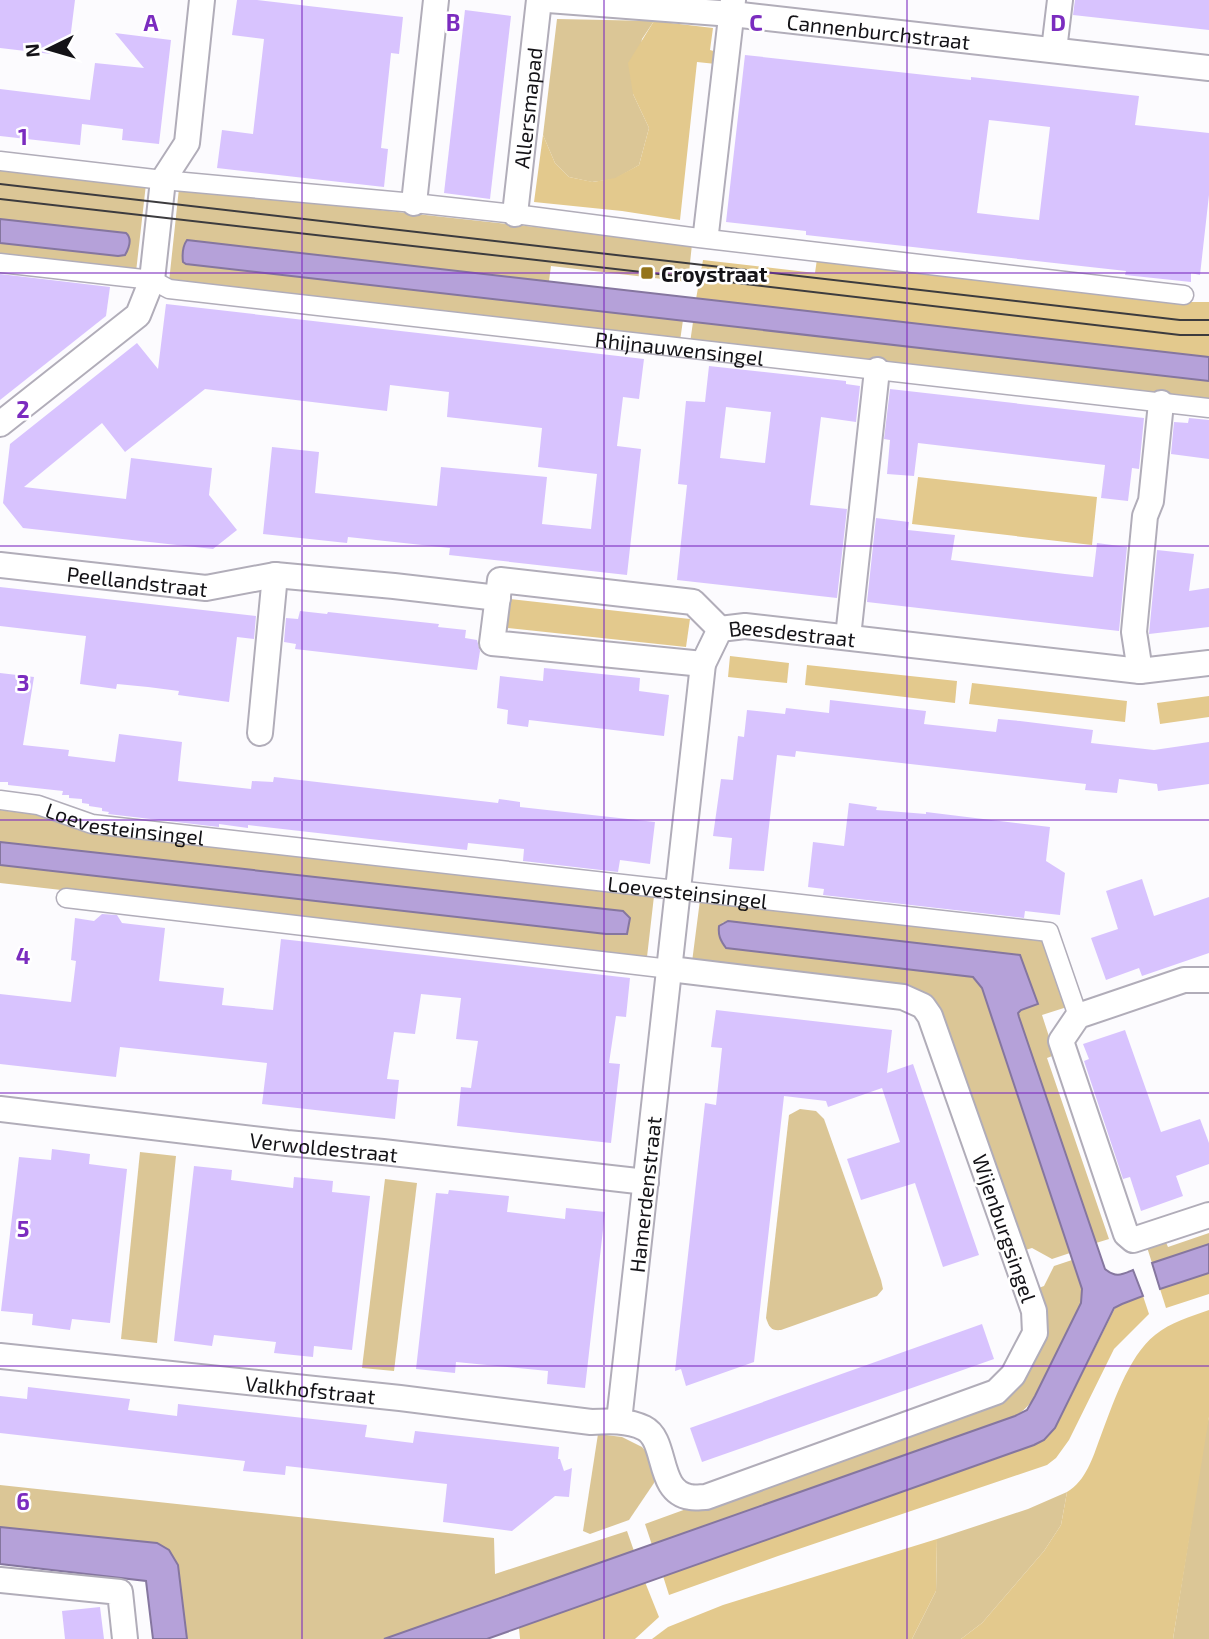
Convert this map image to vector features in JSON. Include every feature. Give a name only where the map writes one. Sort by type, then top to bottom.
[{"type":"street","points":[[0,424],[138,315],[152,280],[163,180],[187,143],[202,0]]},
{"type":"street","points":[[414,203],[436,0]]},
{"type":"street","name":"Allersmapad","points":[[515,214],[539,0]]},
{"type":"street","name":"Cannenburchstraat","points":[[548,0],[733,7],[1209,68]]},
{"type":"street","points":[[1054,50],[1060,0]]},
{"type":"street","points":[[706,233],[733,7]]},
{"type":"street","points":[[0,161],[163,180],[515,214],[1184,295]]},
{"type":"street","name":"Rhijnauwensingel","points":[[0,263],[152,280],[169,289],[1209,408]]},
{"type":"street","points":[[848,637],[877,370]]},
{"type":"street","points":[[1140,671],[1133,632],[1145,516],[1152,501],[1161,403]]},
{"type":"street","name":"Peellandstraat","points":[[0,565],[206,588],[275,575],[498,598]]},
{"type":"street","points":[[260,733],[275,575]]},
{"type":"street","points":[[703,664],[492,643],[500,580],[693,602],[720,629]]},
{"type":"street","name":"Beesdestraat","points":[[670,969],[703,664],[720,629],[745,626],[1140,671],[1209,663]]},
{"type":"street","name":"Loevesteinsingel","points":[[0,800],[38,805],[92,824],[1049,932],[1078,1016]]},
{"type":"street","points":[[66,898],[670,969]]},
{"type":"street","name":"Hamerdenstraat","points":[[620,1421],[670,969]]},
{"type":"street","name":"Wijenburgsingel","points":[[620,1421],[646,1429],[656,1442],[667,1478],[675,1490],[688,1497],[706,1497],[996,1392],[1013,1376],[1035,1333],[1034,1311],[1030,1298],[930,1016],[923,1006],[903,997],[670,969]]},
{"type":"street","points":[[1209,979],[1184,980],[1078,1016],[1061,1041],[1126,1234],[1132,1240],[1209,1214]]},
{"type":"street","name":"Verwoldestraat","points":[[0,1109],[646,1182]]},
{"type":"street","name":"Valkhofstraat","points":[[0,1356],[400,1398],[591,1422],[620,1421]]},
{"type":"street","points":[[0,1580],[120,1592],[125,1639]]},
{"type":"shaded area","points":[[557,19],[654,21],[642,39],[633,94],[649,128],[639,165],[615,179],[592,182],[569,177],[555,163],[543,135]]},
{"type":"shaded area","points":[[654,21],[713,28],[710,50],[717,52],[716,64],[697,62],[680,220],[534,202],[543,135],[555,163],[569,177],[593,182],[615,178],[639,165],[649,128],[633,94],[628,63]]},
{"type":"shaded area","points":[[0,167],[146,184],[136,272],[0,256],[0,243],[125,255],[126,233],[0,219]]},
{"type":"shaded area","points":[[179,188],[692,244],[688,282],[551,266],[549,281],[187,264],[683,320],[680,341],[169,282]]},
{"type":"shaded area","points":[[0,219],[126,233],[130,244],[125,255],[118,256],[0,243]]},
{"type":"shaded area","points":[[187,240],[1209,357],[1209,381],[186,264],[183,262],[183,253]]},
{"type":"shaded area","points":[[817,259],[1185,302],[1209,302],[1209,357],[696,299],[703,260],[815,273]]},
{"type":"shaded area","points":[[693,322],[1209,381],[1209,399],[1155,393],[1154,396],[690,343]]},
{"type":"shaded area","points":[[918,477],[1097,497],[1092,545],[912,524]]},
{"type":"shaded area","points":[[510,599],[690,619],[686,647],[507,628]]},
{"type":"shaded area","points":[[730,656],[789,663],[787,683],[728,677]]},
{"type":"shaded area","points":[[807,665],[957,681],[955,703],[805,685]]},
{"type":"shaded area","points":[[972,683],[1127,701],[1125,722],[969,704]]},
{"type":"shaded area","points":[[1209,696],[1209,717],[1160,724],[1157,703]]},
{"type":"shaded area","points":[[0,810],[654,896],[647,957],[0,883],[0,865],[606,934],[627,934],[623,911],[0,842]]},
{"type":"shaded area","points":[[0,842],[623,911],[630,918],[627,934],[606,934],[0,865]]},
{"type":"shaded area","points":[[700,900],[1043,941],[1067,1007],[1042,1015],[1055,1055],[1047,1058],[1109,1239],[1096,1243],[1019,1017],[1020,955],[728,921],[722,923],[721,942],[726,948],[973,977],[982,988],[1070,1253],[1052,1259],[1032,1248],[1022,1251],[935,1001],[918,991],[692,962]]},
{"type":"shaded area","points":[[728,921],[1020,955],[1038,1004],[1021,1010],[1019,1017],[1105,1269],[1119,1275],[1133,1270],[1143,1296],[1114,1308],[1055,1428],[1044,1440],[1034,1445],[487,1639],[384,1639],[1015,1416],[1027,1410],[1081,1303],[1082,1289],[982,988],[973,977],[726,948],[720,937],[719,926]]},
{"type":"shaded area","points":[[800,1109],[816,1111],[824,1119],[883,1289],[877,1296],[775,1330],[766,1318],[789,1115]]},
{"type":"shaded area","points":[[140,1152],[176,1156],[157,1343],[121,1339]]},
{"type":"shaded area","points":[[385,1179],[417,1183],[394,1371],[362,1368]]},
{"type":"shaded area","points":[[1209,1233],[1209,1244],[1152,1263],[1146,1244],[1164,1238],[1168,1247]]},
{"type":"shaded area","points":[[1209,1244],[1209,1273],[1160,1289],[1152,1263]]},
{"type":"shaded area","points":[[1072,1260],[1082,1289],[1081,1303],[1035,1396],[1025,1409],[1007,1420],[652,1545],[645,1524],[689,1508],[699,1508],[1008,1398],[1021,1386],[1042,1316],[1036,1289],[1044,1286],[1054,1266]]},
{"type":"shaded area","points":[[1209,1273],[1209,1294],[1166,1308],[1160,1289]]},
{"type":"shaded area","points":[[1143,1296],[1149,1314],[1114,1349],[1069,1440],[1056,1458],[1047,1465],[669,1595],[663,1576],[1044,1440],[1055,1428],[1115,1308]]},
{"type":"shaded area","points":[[1209,1310],[1209,1417],[1173,1639],[961,1639],[982,1623],[1044,1551],[1061,1525],[1067,1492],[1079,1482],[1088,1468],[1116,1397],[1145,1344],[1161,1330]]},
{"type":"shaded area","points":[[1209,1417],[1209,1639],[1173,1639],[1206,1428]]},
{"type":"shaded area","points":[[598,1434],[622,1437],[642,1447],[655,1471],[654,1483],[629,1520],[590,1534],[583,1531]]},
{"type":"shaded area","points":[[0,1485],[494,1538],[495,1574],[627,1531],[634,1551],[384,1639],[187,1639],[169,1550],[157,1543],[0,1527]]},
{"type":"shaded area","points":[[1067,1492],[1061,1525],[1044,1551],[982,1623],[961,1639],[912,1639],[936,1591],[937,1539],[1028,1509]]},
{"type":"shaded area","points":[[0,1527],[157,1543],[169,1550],[178,1565],[187,1639],[153,1639],[146,1581],[0,1564]]},
{"type":"shaded area","points":[[937,1539],[936,1591],[912,1639],[652,1639],[668,1627],[723,1605]]},
{"type":"shaded area","points":[[645,1582],[659,1617],[635,1639],[520,1639],[519,1628]]},
{"type":"building","points":[[0,0],[75,0],[68,56],[0,48]]},
{"type":"building","points":[[237,0],[403,17],[399,54],[391,53],[381,148],[388,149],[384,187],[217,168],[222,130],[253,134],[264,39],[232,35]]},
{"type":"building","points":[[1075,0],[1209,0],[1209,30],[1073,15]]},
{"type":"building","points":[[465,10],[511,16],[490,199],[444,193]]},
{"type":"building","points":[[115,33],[171,40],[159,144],[122,140],[123,129],[82,124],[80,145],[0,136],[0,89],[90,100],[95,63],[144,68]]},
{"type":"building","points":[[745,55],[1139,96],[1135,125],[1209,133],[1209,195],[1200,275],[1191,273],[1191,282],[1125,275],[1126,271],[806,235],[806,231],[726,222]],"holes":[[[989,120],[1050,127],[1039,220],[977,213]]]},
{"type":"building","points":[[0,274],[110,287],[106,316],[0,400]]},
{"type":"building","points":[[166,304],[644,359],[639,399],[623,397],[617,446],[641,449],[627,575],[449,555],[450,548],[348,537],[347,543],[263,534],[272,447],[319,452],[315,493],[437,506],[441,467],[547,477],[542,524],[591,529],[597,474],[538,467],[542,428],[447,417],[449,392],[390,385],[387,411],[205,389],[125,452],[102,423],[24,487],[126,499],[131,458],[212,468],[209,495],[237,530],[213,549],[23,528],[3,503],[10,444],[137,343],[158,369]]},
{"type":"building","points":[[709,366],[846,381],[846,384],[860,386],[856,422],[821,417],[810,505],[847,509],[837,598],[677,580],[687,485],[678,484],[686,401],[705,402]],"holes":[[[726,407],[771,412],[765,463],[720,458]]]},
{"type":"building","points":[[890,389],[1144,418],[1139,469],[1132,468],[1128,501],[1101,498],[1105,465],[918,443],[914,476],[887,474],[890,440],[884,439]]},
{"type":"building","points":[[1189,418],[1209,420],[1209,459],[1171,454],[1174,422],[1188,423]]},
{"type":"building","points":[[876,518],[909,522],[908,530],[955,535],[951,560],[1065,574],[1093,577],[1097,543],[1127,547],[1119,631],[867,602]]},
{"type":"building","points":[[1157,550],[1194,554],[1189,591],[1209,588],[1209,627],[1149,634]]},
{"type":"building","points":[[0,587],[256,616],[254,639],[237,637],[229,702],[178,695],[179,691],[148,687],[117,684],[116,689],[80,684],[86,636],[0,626]]},
{"type":"building","points":[[300,611],[439,624],[438,627],[466,630],[465,638],[477,640],[480,651],[477,670],[295,649],[296,644],[284,642],[286,618],[298,619]]},
{"type":"building","points":[[544,668],[640,678],[639,691],[669,695],[664,736],[529,720],[528,727],[507,724],[508,710],[497,708],[500,676],[543,681]]},
{"type":"building","points":[[0,673],[34,677],[23,745],[69,750],[68,756],[115,762],[119,734],[182,742],[178,781],[251,789],[252,781],[273,782],[274,777],[498,803],[499,799],[520,802],[520,807],[655,822],[650,864],[620,860],[618,872],[523,861],[524,849],[468,843],[467,850],[248,825],[248,828],[219,824],[219,827],[108,814],[109,812],[102,811],[102,808],[82,803],[82,799],[62,795],[63,791],[8,785],[8,782],[0,782]]},
{"type":"building","points":[[830,700],[926,711],[924,724],[996,732],[998,719],[1093,730],[1091,743],[1154,750],[1209,742],[1209,784],[1158,791],[1157,784],[1119,779],[1117,793],[1085,790],[1086,784],[796,751],[795,757],[777,755],[764,871],[729,869],[732,838],[713,836],[721,779],[733,780],[738,736],[744,737],[747,710],[785,714],[786,708],[829,713]]},
{"type":"building","points":[[849,803],[877,807],[876,810],[926,812],[1050,827],[1046,861],[1065,873],[1060,915],[1025,911],[1024,918],[823,895],[824,889],[808,887],[813,842],[844,846]]},
{"type":"building","points":[[1142,879],[1154,916],[1209,897],[1209,953],[1142,976],[1139,968],[1106,980],[1091,938],[1118,929],[1106,891]]},
{"type":"building","points":[[102,914],[117,915],[122,923],[165,928],[159,981],[224,988],[222,1005],[273,1010],[281,939],[630,978],[626,1017],[616,1016],[609,1063],[620,1064],[611,1143],[457,1126],[461,1087],[471,1088],[478,1041],[456,1039],[461,998],[421,994],[415,1034],[394,1032],[387,1079],[399,1080],[395,1119],[262,1104],[267,1063],[120,1047],[116,1077],[0,1064],[0,994],[71,1002],[76,961],[71,960],[75,918],[94,921]]},
{"type":"building","points":[[716,1010],[892,1030],[887,1073],[913,1064],[979,1255],[943,1267],[915,1183],[861,1200],[847,1159],[900,1142],[882,1088],[828,1107],[826,1101],[784,1096],[754,1362],[686,1386],[681,1369],[675,1371],[705,1103],[716,1105],[722,1048],[711,1047]]},
{"type":"building","points":[[1125,1030],[1161,1132],[1200,1119],[1209,1143],[1209,1164],[1176,1176],[1183,1196],[1141,1211],[1130,1177],[1123,1179],[1084,1061],[1089,1059],[1083,1044]]},
{"type":"building","points":[[52,1149],[90,1154],[89,1164],[127,1169],[110,1323],[72,1319],[70,1330],[32,1325],[33,1314],[1,1311],[19,1157],[51,1160]]},
{"type":"building","points":[[194,1166],[232,1170],[231,1180],[293,1188],[294,1177],[333,1181],[332,1192],[370,1196],[352,1350],[314,1346],[313,1357],[274,1353],[276,1342],[214,1335],[212,1346],[174,1341]]},
{"type":"building","points":[[449,1190],[509,1196],[507,1212],[565,1219],[566,1208],[605,1212],[585,1388],[547,1384],[548,1371],[456,1362],[455,1373],[416,1369],[436,1193],[448,1194]]},
{"type":"building","points":[[982,1324],[994,1359],[702,1462],[690,1428]]},
{"type":"building","points":[[28,1387],[130,1399],[128,1410],[177,1416],[178,1404],[367,1425],[365,1437],[413,1443],[415,1431],[559,1447],[558,1459],[564,1471],[572,1468],[569,1497],[555,1496],[512,1531],[443,1522],[447,1484],[286,1466],[285,1475],[243,1471],[245,1461],[0,1433],[0,1396],[27,1399]]},
{"type":"building","points":[[100,1607],[104,1639],[65,1639],[62,1611]]},
{"type":"tram line","points":[[0,184],[1180,320],[1209,320]]},
{"type":"tram line","points":[[0,199],[1180,335],[1209,335]]},
{"type":"place","name":"Croystraat","points":[[647,273]]}]
